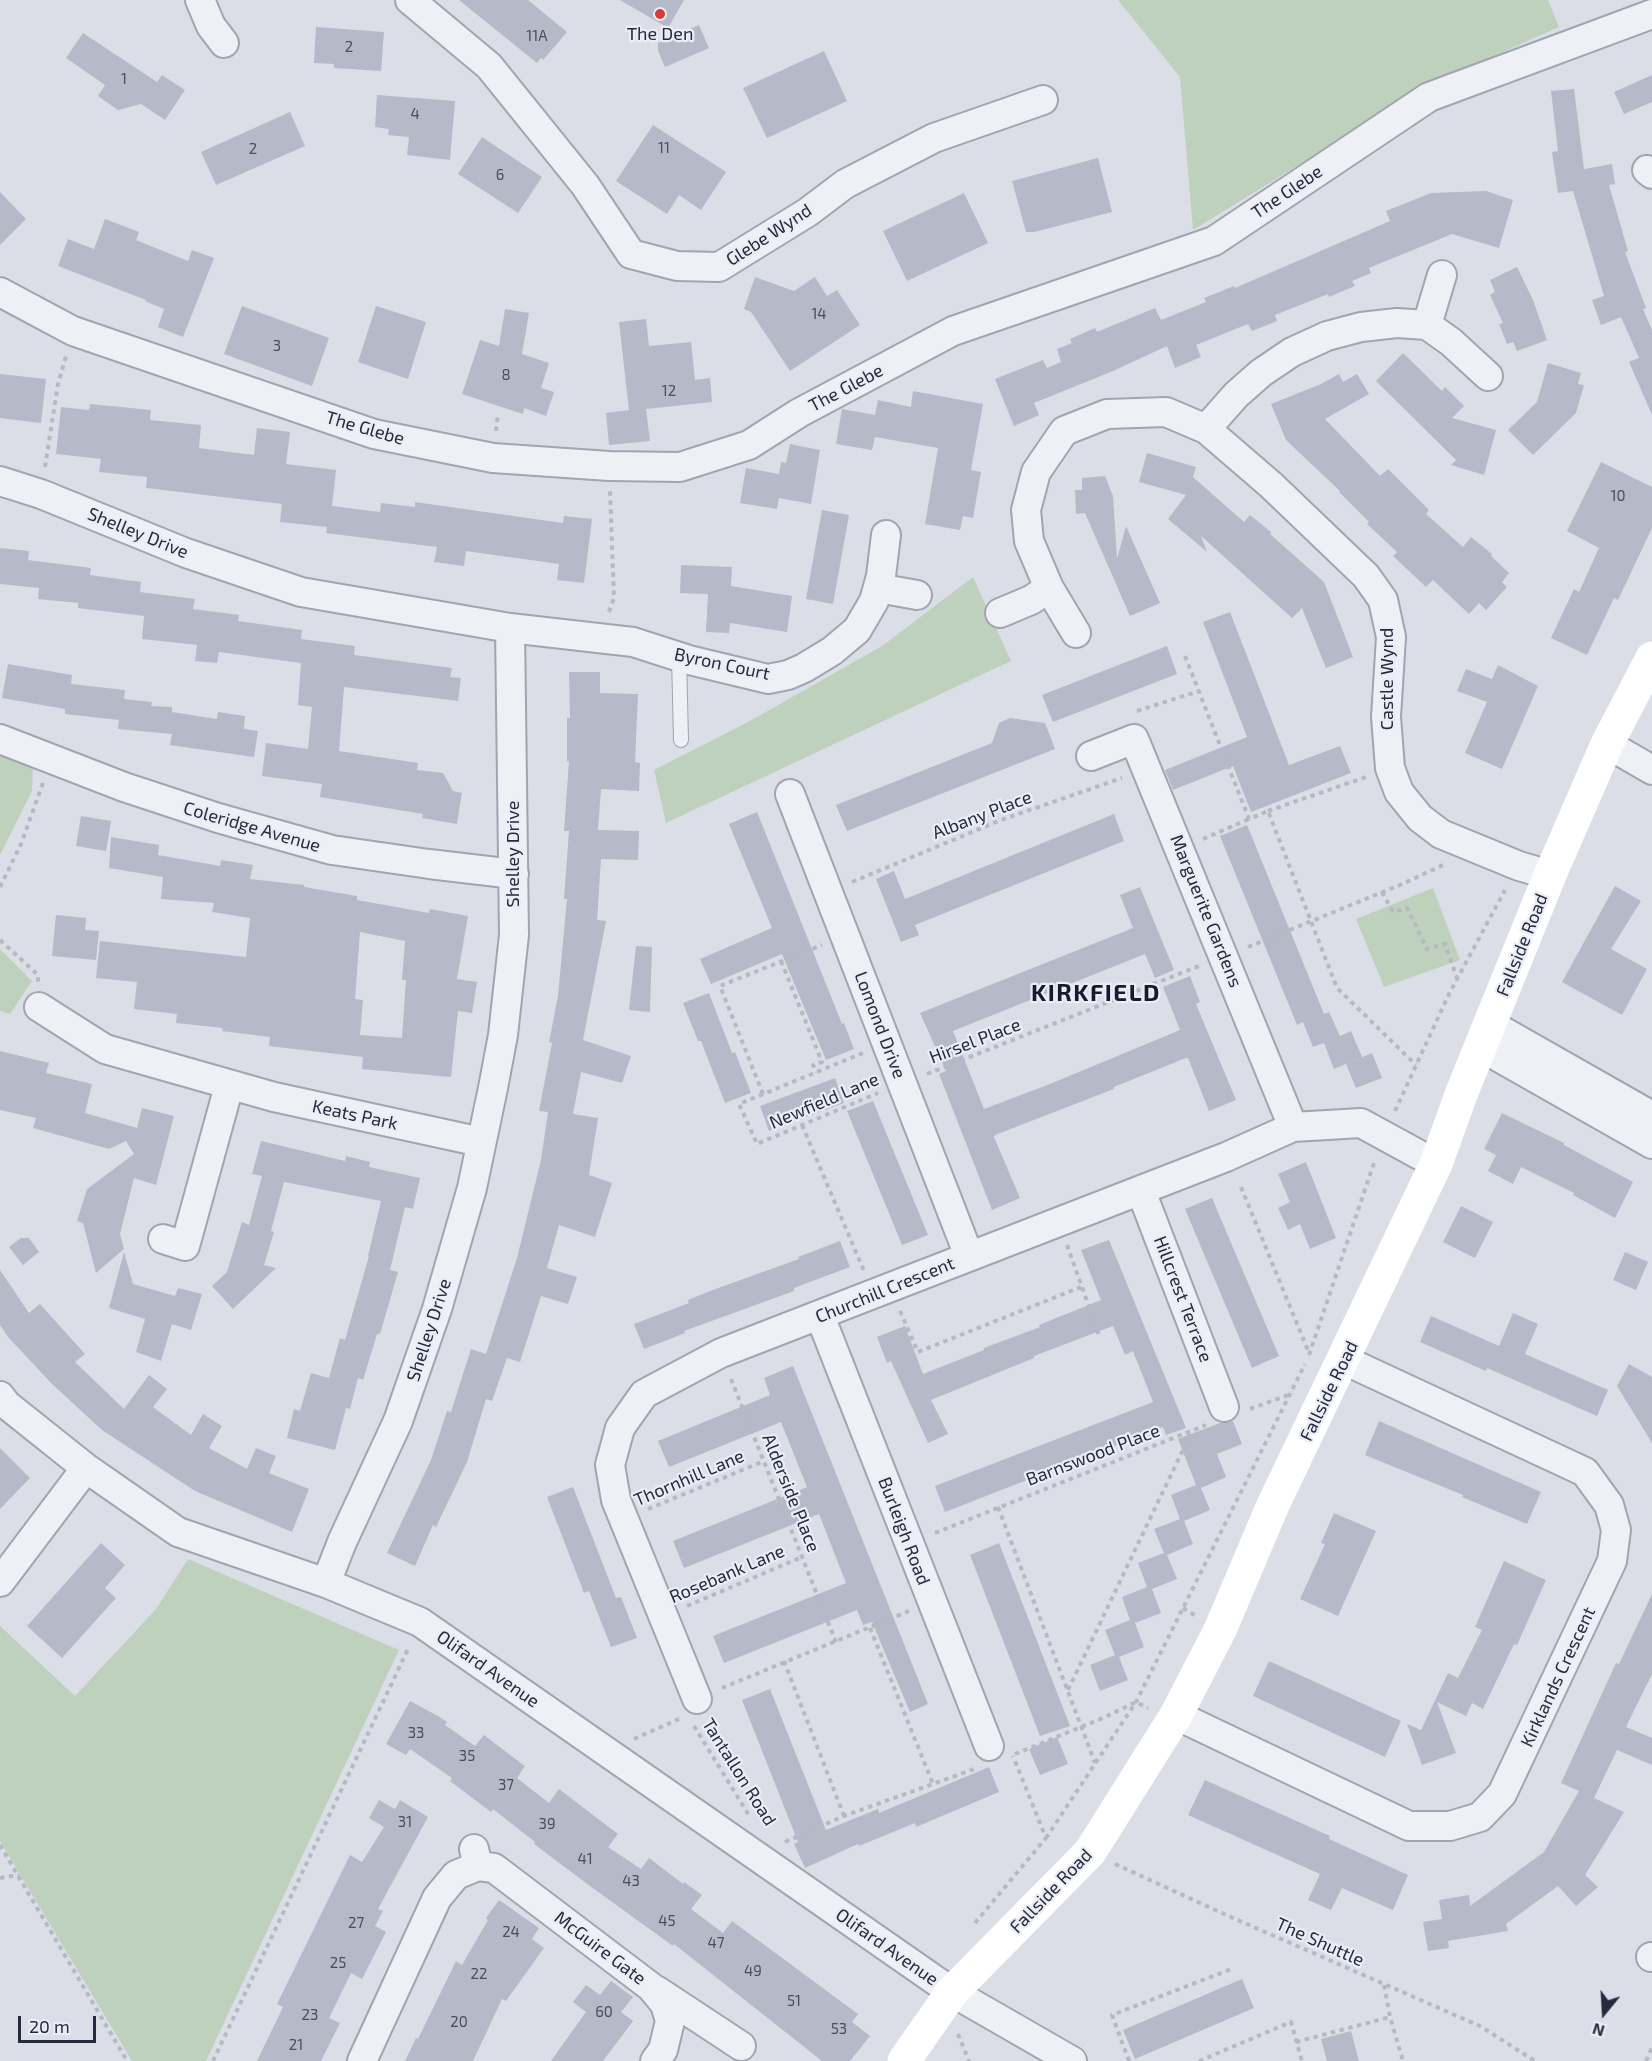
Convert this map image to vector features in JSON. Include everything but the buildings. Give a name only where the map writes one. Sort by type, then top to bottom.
[{"type":"street","points":[[200,0],[211,26],[224,43]]},
{"type":"street","name":"Glebe Wynd","points":[[410,0],[489,66],[585,185],[631,254],[677,266],[719,267],[808,212],[845,184],[914,148],[934,138],[1043,100]]},
{"type":"street","name":"The Glebe","points":[[0,292],[73,331],[374,434],[494,458],[609,466],[680,467],[749,445],[799,413],[953,331],[1214,241],[1429,97],[1652,14]]},
{"type":"street","points":[[1427,325],[1442,276]]},
{"type":"street","points":[[1206,429],[1236,395],[1261,373],[1301,348],[1327,336],[1361,327],[1397,324],[1427,325],[1451,342],[1488,376]]},
{"type":"street","name":"Castle Wynd","points":[[1076,633],[1049,588],[1029,541],[1026,510],[1036,472],[1064,432],[1107,414],[1166,412],[1206,429],[1271,485],[1366,576],[1383,600],[1391,638],[1386,717],[1390,768],[1399,792],[1420,818],[1441,834],[1519,866],[1550,875]]},
{"type":"street","name":"Shelley Drive","points":[[0,481],[40,494],[186,553],[301,592],[510,628],[514,935],[503,1035],[472,1188],[441,1298],[398,1421],[342,1542],[326,1583]]},
{"type":"street","name":"Byron Court","points":[[510,628],[633,642],[768,679],[788,675],[832,651],[857,630],[874,602],[881,576],[886,535]]},
{"type":"street","points":[[878,588],[917,595]]},
{"type":"street","points":[[1000,613],[1032,600],[1049,588]]},
{"type":"street","name":"Fallside Road","points":[[904,2061],[952,1992],[1090,1852],[1176,1715],[1220,1630],[1273,1505],[1436,1164],[1462,1092],[1550,875],[1607,744],[1652,658]]},
{"type":"street","name":"Coleridge Avenue","points":[[0,739],[145,794],[218,818],[332,850],[514,873]]},
{"type":"street","name":"Marguerite Gardens","points":[[1091,756],[1134,739],[1293,1126]]},
{"type":"street","points":[[1607,744],[1652,770]]},
{"type":"street","name":"Lomond Drive","points":[[790,794],[969,1256]]},
{"type":"street","name":"Keats Park","points":[[39,1007],[105,1049],[229,1086],[481,1142]]},
{"type":"street","points":[[1485,1035],[1652,1116]]},
{"type":"street","points":[[1485,1035],[1652,1144]]},
{"type":"street","points":[[163,1239],[185,1246],[229,1086]]},
{"type":"street","name":"Churchill Crescent","points":[[692,1707],[663,1616],[616,1500],[610,1465],[620,1428],[644,1394],[721,1353],[1141,1191],[1226,1157],[1293,1126],[1361,1123],[1436,1164]]},
{"type":"street","name":"Hillcrest Terrace","points":[[1141,1191],[1228,1414]]},
{"type":"street","name":"Burleigh Road","points":[[820,1316],[932,1602],[998,1756]]},
{"type":"street","name":"Kirklands Crescent","points":[[1176,1715],[1409,1826],[1450,1826],[1480,1817],[1502,1794],[1612,1561],[1616,1530],[1609,1505],[1585,1472],[1344,1360]]},
{"type":"street","name":"Olifard Avenue","points":[[0,1395],[7,1405],[86,1468],[178,1532],[326,1583],[420,1622],[952,1992],[1072,2061]]},
{"type":"street","points":[[0,1582],[86,1468]]},
{"type":"street","name":"McGuire Gate","points":[[362,2061],[437,1898],[456,1875],[476,1858],[494,1868],[651,1987],[665,2004],[670,2021],[663,2050],[655,2061]]},
{"type":"street","points":[[651,1987],[741,2046]]},
{"type":"lane","points":[[679,656],[681,740]]},
{"type":"path","points":[[40,494],[58,384],[73,331]]},
{"type":"path","points":[[600,638],[614,598],[609,466]]},
{"type":"path","points":[[1185,656],[1249,819]]},
{"type":"path","points":[[0,887],[21,844],[34,803],[53,759]]},
{"type":"path","points":[[1180,848],[1268,811],[1390,768]]},
{"type":"path","name":"Albany Place","points":[[828,891],[1001,820],[1148,769]]},
{"type":"path","points":[[1268,811],[1337,987],[1416,1065]]},
{"type":"path","name":"Hirsel Place","points":[[902,1083],[1383,892],[1479,848]]},
{"type":"path","points":[[973,1926],[1046,1838],[1136,1702],[1310,1354],[1384,1136],[1457,979],[1519,866]]},
{"type":"path","points":[[1383,892],[1393,912],[1407,909],[1427,949],[1445,944],[1457,979]]},
{"type":"path","points":[[845,935],[720,986],[763,1094],[886,1043]]},
{"type":"path","points":[[0,940],[38,975],[39,1007]]},
{"type":"path","points":[[781,962],[822,1062],[813,1065],[817,1072]]},
{"type":"path","name":"Newfield Lane","points":[[763,1094],[739,1104],[756,1144],[902,1083]]},
{"type":"path","points":[[802,1125],[882,1292],[918,1352],[1081,1287]]},
{"type":"path","points":[[1241,1187],[1310,1354]]},
{"type":"path","points":[[1059,1223],[1099,1335]]},
{"type":"path","name":"Alderside Place","points":[[721,1353],[836,1642]]},
{"type":"path","name":"Barnswood Place","points":[[909,1544],[1228,1414],[1289,1395]]},
{"type":"path","points":[[1068,1690],[1192,1430]]},
{"type":"path","name":"Thornhill Lane","points":[[624,1520],[764,1461]]},
{"type":"path","points":[[998,1507],[1095,1763]]},
{"type":"path","name":"Rosebank Lane","points":[[663,1616],[802,1557]]},
{"type":"path","name":"Tantallon Road","points":[[751,1817],[692,1707],[784,1661],[932,1602]]},
{"type":"path","points":[[213,2061],[420,1622]]},
{"type":"path","points":[[870,1628],[933,1784]]},
{"type":"path","points":[[784,1661],[844,1816]]},
{"type":"path","name":"Tantallon Road","points":[[760,1859],[770,1848],[844,1816],[933,1784],[998,1756],[1081,1727],[1136,1702]]},
{"type":"path","points":[[606,1751],[692,1707]]},
{"type":"path","points":[[998,1756],[1046,1838]]},
{"type":"path","points":[[0,1845],[127,2061]]},
{"type":"path","name":"The Shuttle","points":[[1090,1852],[1480,2026],[1535,2061]]},
{"type":"path","points":[[0,1878],[19,1875]]},
{"type":"path","points":[[1129,2061],[1112,2015],[1234,1968]]},
{"type":"path","points":[[1384,1985],[1390,2017],[1403,2061]]},
{"type":"path","points":[[1296,2042],[1390,2017]]},
{"type":"path","points":[[1199,2061],[1291,2022],[1302,2061]]},
{"type":"path","points":[[1646,2061],[1652,2047]]},
{"type":"green space","points":[[1118,0],[1548,0],[1559,27],[1427,86],[1193,230],[1180,77]]},
{"type":"green space","points":[[973,577],[1011,661],[666,823],[654,770],[750,721],[882,646]]},
{"type":"green space","points":[[0,751],[33,767],[32,791],[0,855]]},
{"type":"green space","points":[[1433,888],[1460,960],[1384,987],[1356,919]]},
{"type":"green space","points":[[0,949],[32,981],[10,1014],[0,1011]]},
{"type":"green space","points":[[188,1559],[399,1650],[206,2061],[132,2061],[0,1841],[0,1626],[75,1696],[156,1609]]},
{"type":"place","name":"The Den","points":[[660,14]]},
{"type":"district","name":"KIRKFIELD","points":[[1096,993]]}]
